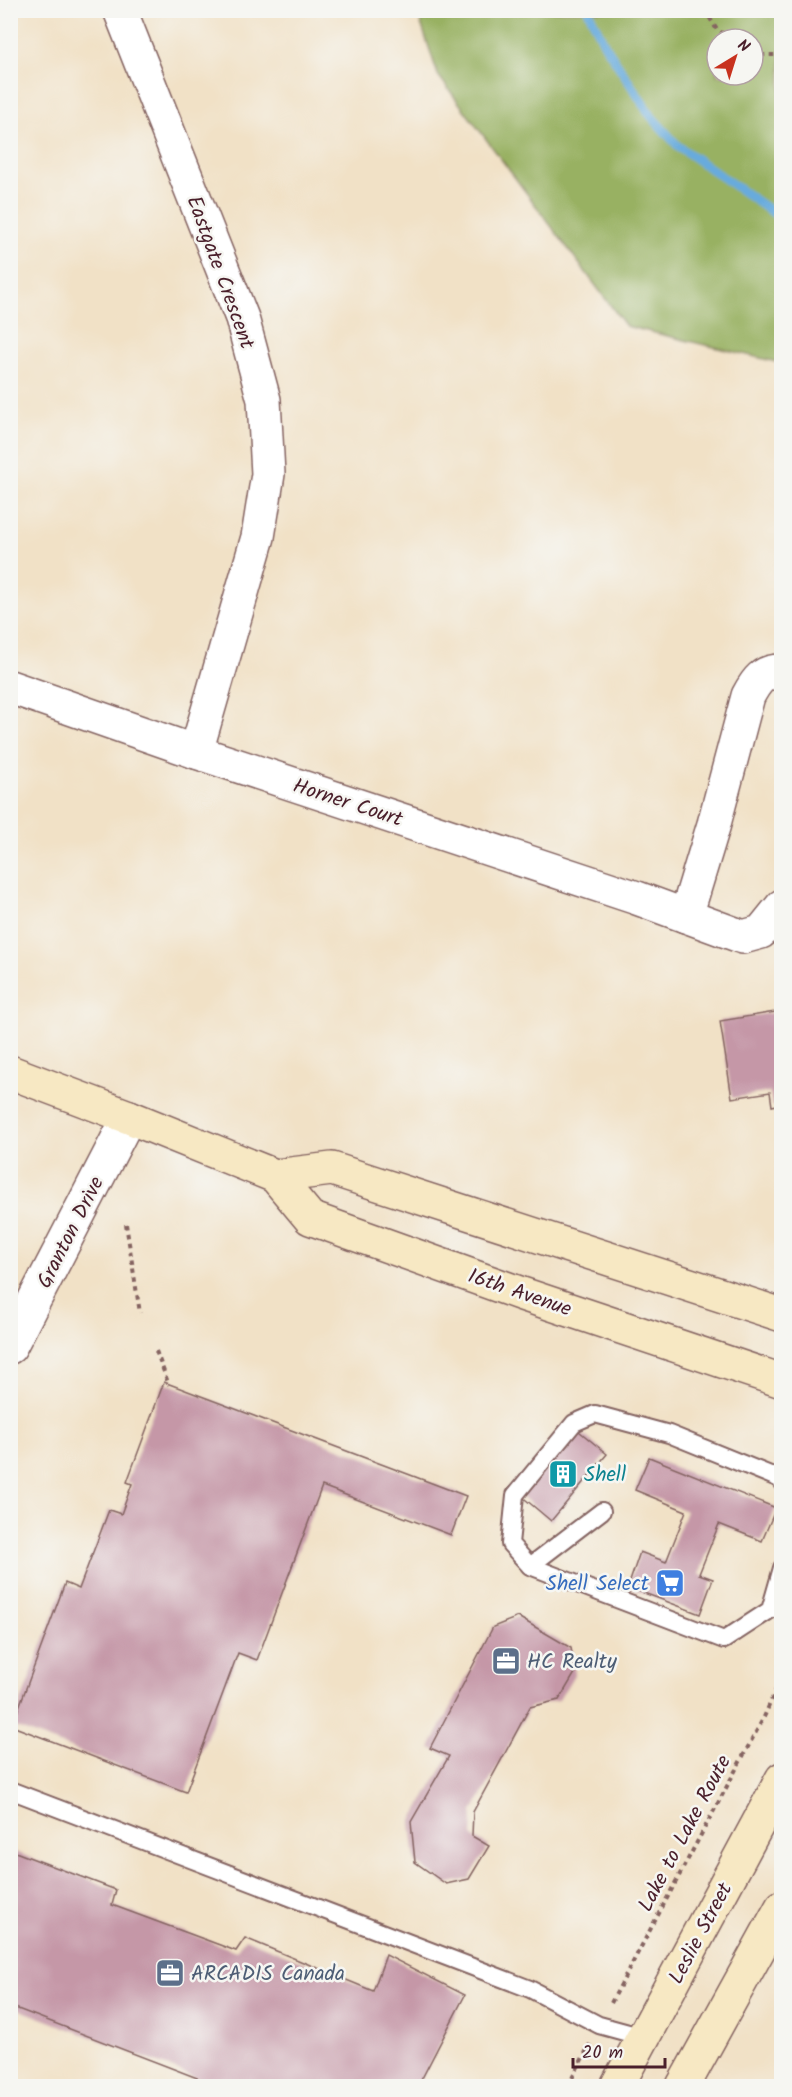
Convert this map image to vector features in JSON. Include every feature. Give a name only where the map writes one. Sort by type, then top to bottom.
[{"type":"main road","name":"16th Avenue","points":[[10,1072],[275,1176],[310,1218],[522,1294],[782,1381]]},
{"type":"main road","name":"16th Avenue","points":[[275,1176],[332,1169],[782,1314]]},
{"type":"main road","name":"Leslie Street","points":[[617,2086],[782,1779]]},
{"type":"main road","points":[[683,2086],[782,1907]]},
{"type":"street","name":"Eastgate Crescent","points":[[120,10],[242,318],[264,400],[268,474],[258,537],[196,752]]},
{"type":"street","points":[[687,916],[748,696],[759,677],[773,670],[782,670]]},
{"type":"street","name":"Horner Court","points":[[10,687],[743,937],[761,932],[782,906]]},
{"type":"street","name":"Granton Drive","points":[[10,1347],[129,1117]]},
{"type":"lane","points":[[782,1483],[780,1479],[669,1434],[595,1414],[574,1423],[515,1495],[510,1544],[530,1566],[724,1641],[770,1610],[782,1568]]},
{"type":"lane","points":[[530,1566],[602,1511]]},
{"type":"lane","points":[[10,1790],[530,1989],[599,2025],[643,2037]]},
{"type":"path","points":[[705,10],[715,27]]},
{"type":"path","points":[[765,55],[782,55]]},
{"type":"path","points":[[126,1224],[140,1313]]},
{"type":"path","points":[[156,1351],[169,1385]]},
{"type":"path","name":"Lake to Lake Route","points":[[611,2003],[764,1716],[782,1676]]},
{"type":"path","points":[[568,2086],[586,2052]]},
{"type":"green space","points":[[417,11],[781,11],[781,363],[626,326],[438,75]]},
{"type":"building","points":[[782,1011],[782,1104],[772,1106],[770,1092],[732,1098],[720,1021]]},
{"type":"building","points":[[164,1382],[466,1496],[451,1535],[322,1486],[257,1660],[238,1653],[186,1792],[12,1726],[65,1583],[79,1589],[109,1510],[121,1514],[132,1484],[127,1482]]},
{"type":"building","name":"Shell","points":[[574,1427],[607,1454],[551,1521],[519,1494]]},
{"type":"building","points":[[649,1457],[776,1508],[762,1541],[719,1524],[699,1574],[713,1579],[700,1614],[628,1587],[640,1552],[666,1562],[686,1511],[635,1490]]},
{"type":"building","points":[[518,1617],[571,1648],[575,1673],[559,1700],[530,1707],[473,1812],[472,1836],[489,1846],[469,1879],[446,1884],[415,1862],[411,1822],[449,1756],[430,1748],[493,1627]]},
{"type":"building","name":"ARCADIS Canada","points":[[10,1850],[116,1890],[112,1905],[236,1951],[245,1938],[373,1991],[386,1955],[465,1995],[418,2086],[218,2086],[10,2006]]},
{"type":"waterway","points":[[588,10],[605,45],[651,116],[678,146],[782,219]]},
{"type":"place","name":"Shell","points":[[563,1474]]},
{"type":"place","name":"Shell Select","points":[[670,1583]]},
{"type":"place","name":"HC Realty","points":[[506,1661]]},
{"type":"place","name":"ARCADIS Canada","points":[[170,1973]]}]
